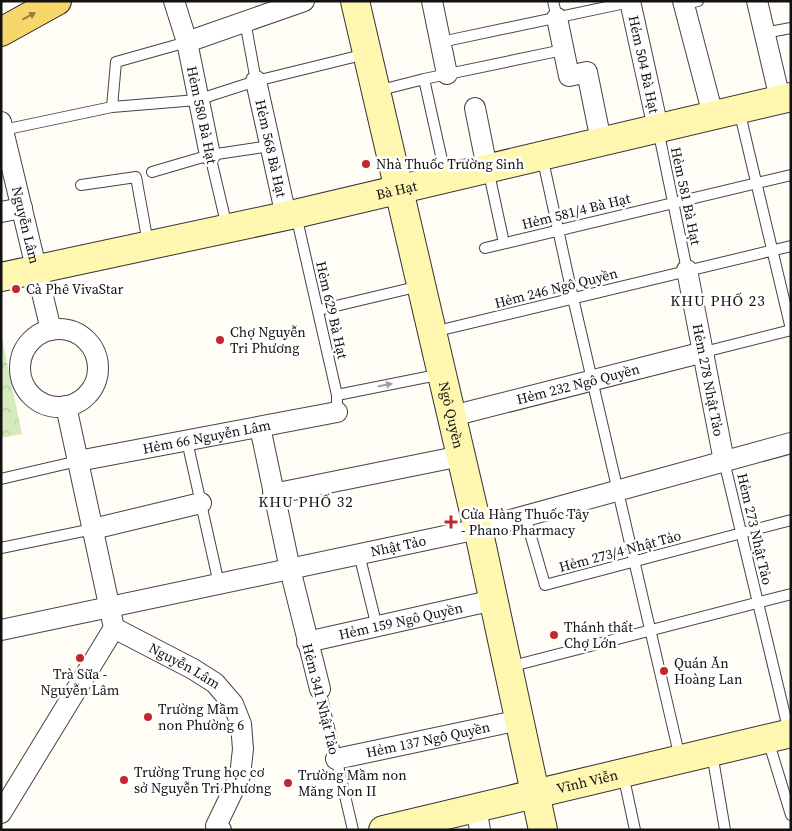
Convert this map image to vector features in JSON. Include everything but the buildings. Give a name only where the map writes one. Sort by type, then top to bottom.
[{"type":"main road","points":[[1,32],[57,1]]},
{"type":"street","name":"Hẻm 580 Bà Hạt","points":[[174,1],[187,42],[197,100],[210,155]]},
{"type":"street","points":[[187,42],[245,20],[304,1]]},
{"type":"street","name":"Ngô Quyền","points":[[355,1],[478,529],[543,830]]},
{"type":"street","points":[[432,1],[447,74]]},
{"type":"street","points":[[757,1],[764,33],[786,98]]},
{"type":"street","name":"Hẻm 504 Bà Hạt","points":[[630,2],[658,128]]},
{"type":"street","points":[[689,2],[712,115]]},
{"type":"street","points":[[555,10],[568,76],[587,72],[601,141]]},
{"type":"street","name":"Hẻm 568 Bà Hạt","points":[[256,81],[270,146],[290,215]]},
{"type":"street","name":"Bà Hạt","points":[[1,277],[149,247],[290,215],[786,98]]},
{"type":"street","points":[[475,108],[488,168]]},
{"type":"street","name":"Nguyễn Lâm","points":[[2,127],[51,330]]},
{"type":"street","points":[[1,212],[22,208]]},
{"type":"street","name":"Hẻm 278 Nhật Tảo","points":[[687,270],[724,461]]},
{"type":"street","points":[[63,329],[80,335],[93,349],[97,360],[98,372],[94,384],[87,394],[66,406],[42,403],[24,387],[20,375],[20,363],[23,352],[39,334],[51,330],[63,329]]},
{"type":"street","name":"Hẻm 232 Ngô Quyền","points":[[452,416],[704,352]]},
{"type":"street","name":"Hẻm 66 Nguyễn Lâm","points":[[78,461],[260,427],[337,404]]},
{"type":"street","points":[[1,813],[114,628],[66,406]]},
{"type":"street","name":"Hẻm 341 Nhật Tảo","points":[[260,427],[290,569],[320,689]]},
{"type":"street","name":"Nhật Tảo","points":[[1,630],[478,529],[791,443]]},
{"type":"street","points":[[273,494],[461,456]]},
{"type":"street","points":[[93,529],[201,503]]},
{"type":"street","name":"Hẻm 159 Ngô Quyền","points":[[307,642],[494,600]]},
{"type":"street","name":"Nguyễn Lâm","points":[[114,628],[166,653],[215,683],[233,704],[241,724],[243,749],[240,776],[216,826],[221,830]]},
{"type":"street","name":"Hẻm 137 Ngô Quyền","points":[[336,759],[520,720]]},
{"type":"street","name":"Vĩnh Viễn","points":[[383,830],[478,819],[536,793],[783,735]]},
{"type":"lane","points":[[441,42],[555,10],[630,2]]},
{"type":"lane","points":[[245,20],[256,81]]},
{"type":"lane","points":[[764,33],[791,28]]},
{"type":"lane","points":[[112,107],[116,62],[187,42]]},
{"type":"lane","points":[[376,92],[424,79],[563,50]]},
{"type":"lane","points":[[2,127],[112,107],[197,100],[256,81],[367,53]]},
{"type":"lane","points":[[424,79],[446,178]]},
{"type":"lane","points":[[704,352],[791,329],[739,109]]},
{"type":"lane","name":"Hẻm 581 Bà Hạt","points":[[658,128],[687,270]]},
{"type":"lane","points":[[152,172],[210,155],[270,146]]},
{"type":"lane","name":"Hẻm 580 Bà Hạt","points":[[210,155],[227,229]]},
{"type":"lane","points":[[542,155],[573,298],[619,489],[680,759]]},
{"type":"lane","points":[[488,168],[504,243]]},
{"type":"lane","name":"Hẻm 581/4 Bà Hạt","points":[[485,248],[791,175]]},
{"type":"lane","points":[[81,185],[136,177],[149,247]]},
{"type":"lane","name":"Hẻm 629 Bà Hạt","points":[[290,215],[319,310],[337,404]]},
{"type":"lane","name":"Hẻm 246 Ngô Quyền","points":[[432,332],[791,246]]},
{"type":"lane","points":[[319,310],[421,286]]},
{"type":"lane","points":[[337,404],[442,374]]},
{"type":"lane","points":[[187,441],[219,584]]},
{"type":"lane","points":[[1,479],[78,461]]},
{"type":"lane","name":"Hẻm 273 Nhật Tảo","points":[[724,461],[758,603],[783,735],[791,815]]},
{"type":"lane","name":"Hẻm 273/4 Nhật Tảo","points":[[525,516],[545,585],[791,520]]},
{"type":"lane","points":[[1,548],[93,529]]},
{"type":"lane","points":[[359,554],[377,627]]},
{"type":"lane","points":[[508,667],[651,632],[791,594]]},
{"type":"lane","name":"Hẻm 341 Nhật Tảo","points":[[320,689],[353,830]]},
{"type":"lane","points":[[712,752],[725,830]]},
{"type":"lane","points":[[623,773],[634,830]]},
{"type":"green space","points":[[1,334],[22,434],[1,438]]},
{"type":"place","name":"Nhà Thuốc Trường Sinh","points":[[366,164]]},
{"type":"place","name":"Cà Phê VivaStar","points":[[16,289]]},
{"type":"place","name":"Chợ Nguyễn Tri Phương","points":[[220,340]]},
{"type":"place","name":"Cửa Hàng Thuốc Tây - Phano Pharmacy","points":[[451,522]]},
{"type":"place","name":"Thánh thất Chợ Lớn","points":[[554,635]]},
{"type":"place","name":"Trà Sữa - Nguyễn Lâm","points":[[80,658]]},
{"type":"place","name":"Quán Ăn Hoàng Lan","points":[[664,671]]},
{"type":"place","name":"Trường Mầm non Phường 6","points":[[148,717]]},
{"type":"place","name":"Trường Trung học cơ sở Nguyễn Tri Phương","points":[[124,780]]},
{"type":"place","name":"Trường Mầm non Măng Non II","points":[[288,783]]},
{"type":"district","name":"KHU PHỐ 23","points":[[718,300]]},
{"type":"district","name":"KHU PHỐ 32","points":[[306,501]]}]
